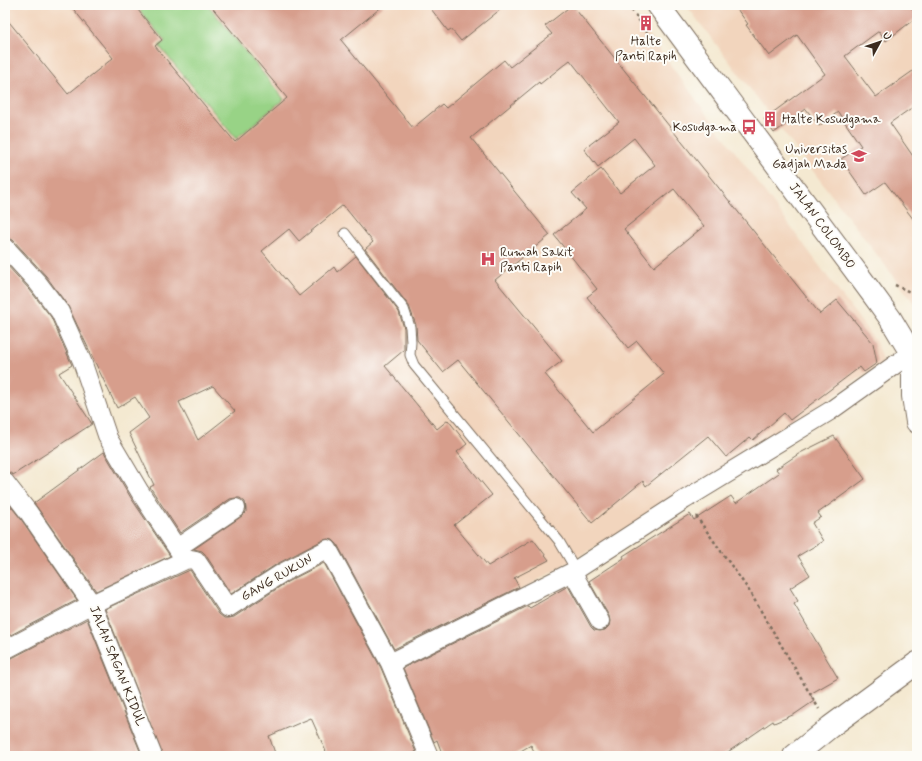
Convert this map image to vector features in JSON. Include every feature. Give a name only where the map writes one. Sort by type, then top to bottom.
[{"type":"main road","name":"JALAN COLOMBO","points":[[658,5],[874,296],[915,355],[913,365],[913,396],[917,422]]},
{"type":"main road","points":[[794,756],[917,662]]},
{"type":"street","points":[[5,247],[38,283],[60,312],[82,361],[108,438],[140,492],[181,554]]},
{"type":"street","points":[[429,756],[390,663],[574,571],[684,500],[830,411],[915,355]]},
{"type":"street","name":"JALAN SAGAN KIDUL","points":[[5,482],[29,513],[92,604],[154,756]]},
{"type":"street","points":[[5,650],[92,604],[181,554],[236,508]]},
{"type":"street","name":"GANG RUKUN","points":[[181,554],[196,560],[228,608],[282,573],[328,549],[390,663]]},
{"type":"street","points":[[574,571],[600,621]]},
{"type":"lane","points":[[345,233],[404,309],[410,327],[410,355],[414,365],[559,541],[574,571]]},
{"type":"path","points":[[684,500],[748,589],[830,727]]},
{"type":"shaded area","name":"Rumah Sakit Panti Rapih","points":[[5,5],[626,5],[876,342],[883,363],[668,505],[435,640],[408,575],[5,170]]},
{"type":"shaded area","name":"Universitas Gadjah Mada","points":[[686,5],[917,5],[917,307]]},
{"type":"green space","points":[[148,5],[208,5],[284,99],[236,139],[159,46],[165,41],[140,11]]},
{"type":"building","name":"Rumah Sakit Panti Rapih","points":[[70,5],[134,5],[162,40],[155,46],[235,142],[287,98],[210,5],[384,5],[341,40],[413,128],[442,104],[446,108],[504,60],[510,67],[552,34],[545,26],[572,5],[820,314],[837,300],[873,343],[877,363],[864,372],[860,367],[790,420],[784,413],[753,440],[750,437],[726,457],[708,436],[646,486],[643,481],[592,523],[458,360],[443,372],[417,340],[416,325],[409,306],[365,249],[373,242],[343,205],[299,241],[289,229],[262,251],[299,296],[334,267],[337,272],[356,256],[399,312],[404,328],[404,350],[385,366],[437,429],[448,420],[467,444],[457,452],[492,495],[454,525],[488,566],[533,539],[549,560],[514,578],[519,587],[394,649],[337,544],[333,540],[323,540],[277,564],[231,594],[205,554],[202,551],[194,549],[242,516],[246,512],[245,502],[240,498],[230,499],[180,533],[150,487],[154,485],[129,433],[149,418],[135,397],[117,408],[68,306],[46,276],[13,240],[5,237],[5,17],[68,94],[113,58]],"holes":[[[570,60],[619,122],[584,149],[598,167],[634,138],[655,165],[620,193],[601,169],[572,193],[586,209],[554,235],[597,289],[587,297],[628,348],[637,341],[664,374],[593,432],[545,374],[562,361],[495,280],[550,235],[471,138],[539,82],[540,84]],[[674,189],[704,226],[654,267],[624,229]],[[213,386],[235,411],[198,440],[179,402]]]},
{"type":"building","points":[[428,5],[506,5],[461,41],[451,29],[448,31]]},
{"type":"building","points":[[734,5],[909,5],[917,17],[886,41],[879,31],[845,56],[876,97],[917,68],[917,104],[890,123],[917,162],[917,224],[885,182],[866,195],[841,159],[861,146],[838,112],[819,126],[806,109],[774,133],[764,119],[825,74],[797,35],[769,56],[746,25],[748,24]]},
{"type":"building","points":[[5,263],[30,290],[51,317],[72,365],[59,373],[92,424],[13,475],[9,472],[5,472]]},
{"type":"building","points":[[834,436],[865,479],[818,513],[821,517],[812,523],[823,541],[798,556],[810,575],[790,588],[798,601],[794,604],[838,678],[810,694],[814,701],[795,714],[774,723],[773,721],[722,756],[536,756],[531,745],[512,756],[443,756],[437,740],[434,742],[403,668],[528,606],[530,608],[568,586],[591,627],[594,630],[605,630],[609,626],[609,616],[589,581],[624,558],[623,556],[690,514],[694,520],[731,496],[736,503],[779,473],[776,469],[800,453]]},
{"type":"building","points":[[104,452],[131,498],[170,556],[96,591],[34,503]]},
{"type":"building","points":[[5,499],[21,519],[77,600],[5,638]]},
{"type":"building","points":[[324,563],[381,668],[416,752],[407,756],[328,756],[311,718],[269,736],[276,756],[163,756],[105,609],[190,570],[219,614],[224,618],[234,617],[287,582]]},
{"type":"building","points":[[87,619],[142,756],[5,756],[5,674],[10,672],[5,660],[10,659]]},
{"type":"place","name":"Halte Panti Rapih","points":[[646,23]]},
{"type":"place","name":"Halte Kosudgama","points":[[770,119]]},
{"type":"place","name":"Kosudgama","points":[[749,127]]},
{"type":"place","name":"Universitas Gadjah Mada","points":[[859,156]]},
{"type":"place","name":"Rumah Sakit Panti Rapih","points":[[488,259]]}]
